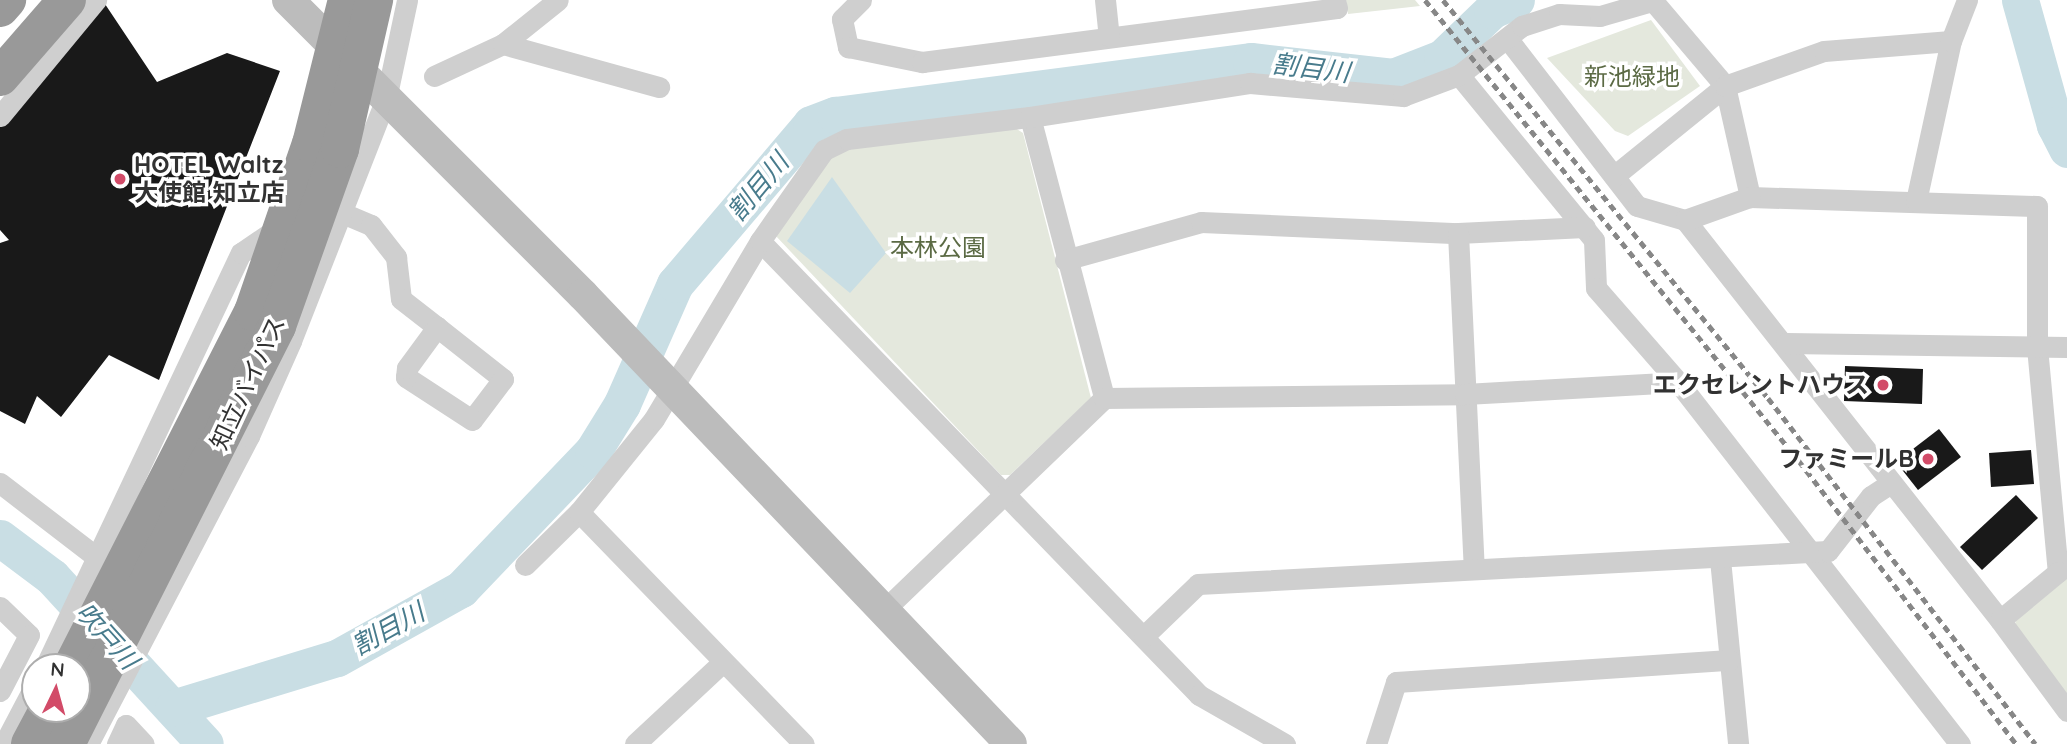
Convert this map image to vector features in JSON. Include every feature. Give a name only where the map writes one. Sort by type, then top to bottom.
[{"type":"highway","points":[[0,8],[7,0]]},
{"type":"highway","points":[[0,47],[39,0]]},
{"type":"highway","points":[[0,77],[67,0]]},
{"type":"highway","name":"知立バイパス","points":[[66,653],[155,512],[253,312],[311,144],[347,0]]},
{"type":"highway","name":"知立バイパス","points":[[66,744],[277,326],[340,149],[374,0]]},
{"type":"highway","points":[[30,744],[41,723]]},
{"type":"street","points":[[0,116],[96,0]]},
{"type":"street","points":[[288,0],[625,341],[1011,744]]},
{"type":"street","points":[[88,744],[249,436],[386,99],[407,0]]},
{"type":"street","points":[[434,76],[503,44],[558,0]]},
{"type":"street","points":[[861,0],[842,19],[848,47],[922,62],[1336,8],[1335,0]]},
{"type":"street","points":[[1105,0],[1109,36]]},
{"type":"street","points":[[1916,201],[1951,41],[1967,0]]},
{"type":"street","points":[[526,565],[579,512],[654,419],[666,386],[760,241],[824,150],[847,139],[1030,117],[1250,83],[1403,96],[1459,75],[1522,26],[1559,14],[1600,16],[1654,1],[1725,86],[1750,197]]},
{"type":"street","points":[[1507,38],[1637,206],[1685,220],[1786,344],[1891,483],[2000,620],[2067,711]]},
{"type":"street","points":[[1614,176],[1725,86],[1824,51],[1951,41]]},
{"type":"street","points":[[503,44],[659,87]]},
{"type":"street","points":[[1459,75],[1594,240],[1596,288],[1678,382],[1959,744]]},
{"type":"street","points":[[1030,117],[1065,260],[1104,398]]},
{"type":"street","points":[[65,653],[94,561],[241,253],[353,177]]},
{"type":"street","points":[[1685,220],[1750,197],[2037,206],[2037,347],[2058,572],[2000,620]]},
{"type":"street","points":[[340,212],[371,225],[396,257],[401,299],[437,327],[503,379],[472,421],[406,377],[407,368],[437,327]]},
{"type":"street","points":[[1065,260],[1200,222],[1458,233],[1585,227]]},
{"type":"street","points":[[1458,233],[1474,569]]},
{"type":"street","points":[[760,241],[1199,695],[1284,744]]},
{"type":"street","points":[[1786,344],[2067,347]]},
{"type":"street","points":[[882,612],[1003,492],[1104,398],[1465,394],[1678,382]]},
{"type":"street","points":[[1144,636],[1198,584],[1720,559],[1828,551],[1871,496],[1891,483]]},
{"type":"street","points":[[0,484],[94,561]]},
{"type":"street","points":[[579,512],[804,744]]},
{"type":"street","points":[[1720,559],[1738,744]]},
{"type":"street","points":[[0,607],[29,635],[0,691]]},
{"type":"street","points":[[1376,744],[1396,682],[1729,660]]},
{"type":"street","points":[[635,744],[723,662]]},
{"type":"street","points":[[4,744],[21,712]]},
{"type":"street","points":[[117,744],[126,725],[145,744]]},
{"type":"green space","points":[[1346,0],[1415,0],[1420,6],[1348,14]]},
{"type":"green space","name":"新池緑地","points":[[1651,20],[1700,86],[1628,136],[1615,131],[1547,58]]},
{"type":"green space","name":"本林公園","points":[[1012,126],[1023,133],[1091,398],[1010,475],[1001,475],[775,235],[830,159],[842,150]]},
{"type":"green space","points":[[2067,578],[2067,694],[2015,627],[2016,617]]},
{"type":"shaded area","points":[[832,177],[886,253],[850,293],[787,241]]},
{"type":"building","name":"HOTEL Waltz 大使館 知立店","points":[[105,4],[157,82],[227,53],[280,71],[159,380],[109,355],[61,417],[37,396],[25,424],[0,411],[0,243],[9,240],[0,230],[0,127]]},
{"type":"building","name":"エクセレントハウス","points":[[1845,366],[1923,369],[1922,404],[1844,401]]},
{"type":"building","name":"ファミールB","points":[[1939,429],[1961,457],[1918,490],[1896,462]]},
{"type":"building","points":[[2031,450],[2034,484],[1991,487],[1989,453]]},
{"type":"building","points":[[2016,495],[2038,518],[1982,570],[1960,547]]},
{"type":"waterway","name":"割目川","points":[[173,708],[337,658],[461,589],[593,451],[622,404],[675,284],[811,124],[835,115],[1251,61],[1393,77],[1442,58],[1492,10],[1516,0]]},
{"type":"waterway","name":"割目川","points":[[2020,0],[2055,125],[2067,149]]},
{"type":"waterway","name":"吹戸川","points":[[0,538],[52,577],[205,744]]},
{"type":"railway","points":[[1425,0],[1799,461],[2016,744]]},
{"type":"railway","points":[[1443,0],[1768,398],[2035,744]]},
{"type":"place","name":"HOTEL Waltz 大使館 知立店","points":[[120,179]]},
{"type":"place","name":"エクセレントハウス","points":[[1883,385]]},
{"type":"place","name":"ファミールB","points":[[1928,459]]}]
